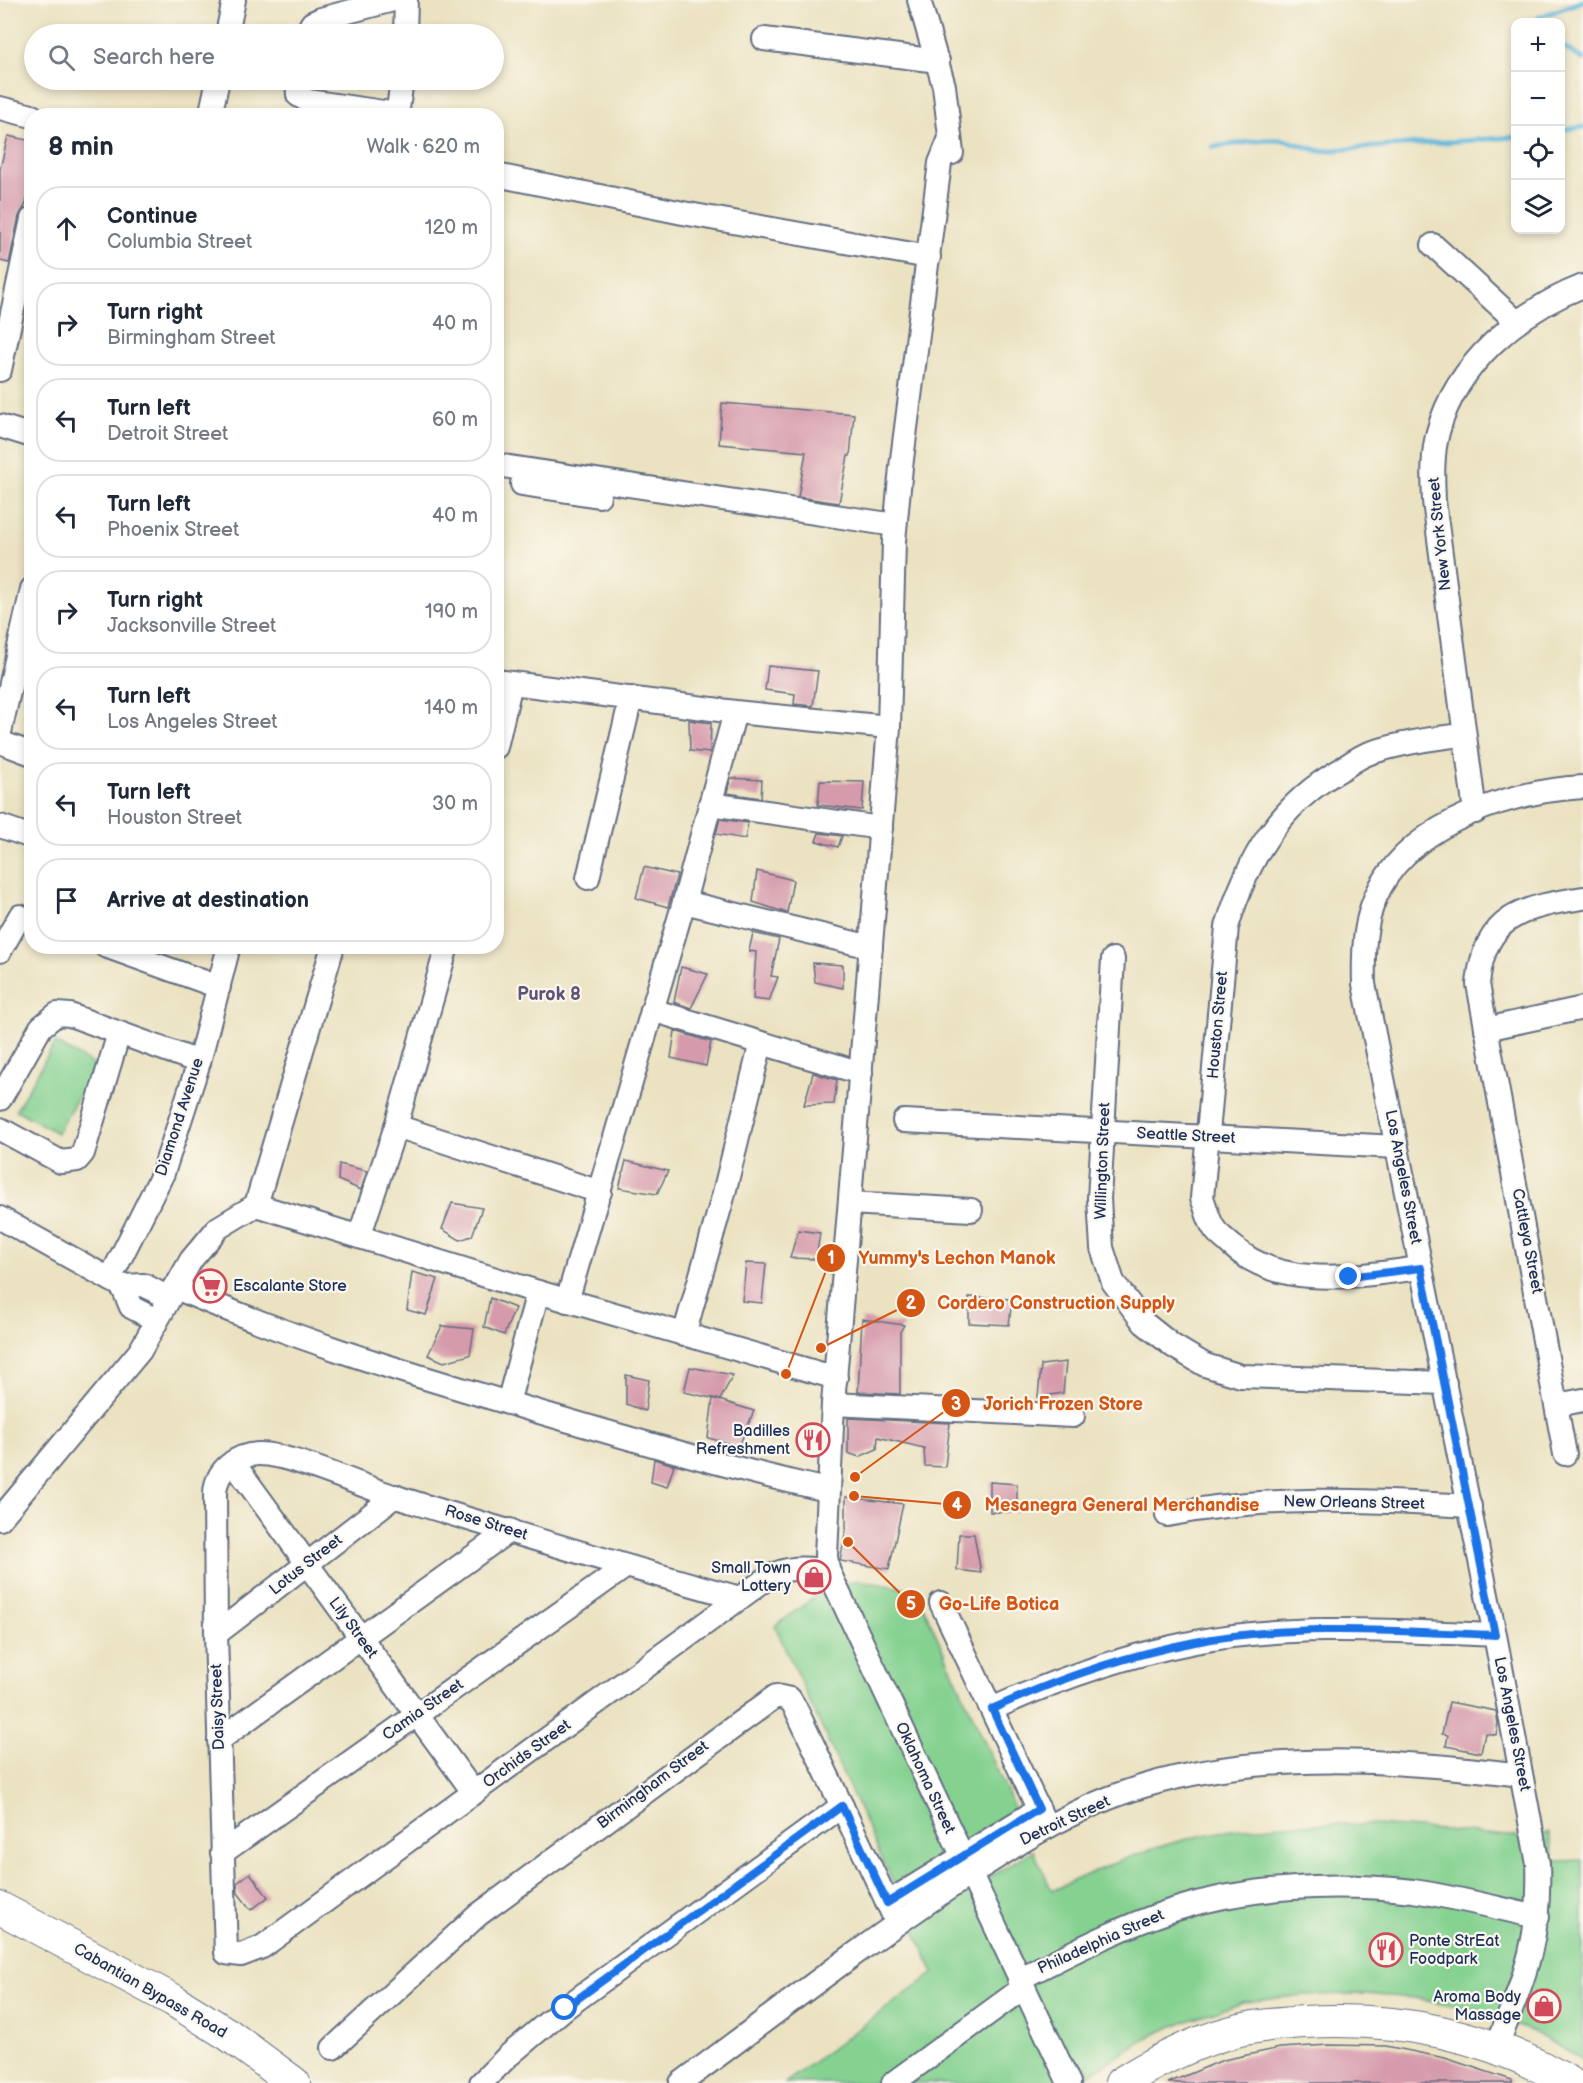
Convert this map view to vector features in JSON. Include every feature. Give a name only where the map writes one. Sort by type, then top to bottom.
[{"type":"main road","name":"Cabantian Bypass Road","points":[[0,1908],[173,2000],[229,2035],[294,2083]]},
{"type":"main road","points":[[1121,2083],[1153,2064],[1191,2046],[1233,2031],[1273,2024],[1317,2021],[1388,2022],[1454,2034],[1528,2060],[1570,2083]]},
{"type":"street","points":[[229,24],[234,0]]},
{"type":"street","points":[[311,24],[321,19],[393,0]]},
{"type":"street","points":[[405,24],[406,0]]},
{"type":"street","points":[[900,497],[914,471],[944,261],[953,165],[944,86],[919,0]]},
{"type":"street","points":[[764,39],[938,61]]},
{"type":"street","points":[[212,108],[216,90]]},
{"type":"street","points":[[297,90],[297,95],[308,102],[349,108]]},
{"type":"street","points":[[398,108],[401,90]]},
{"type":"street","points":[[0,108],[24,114]]},
{"type":"street","points":[[828,1570],[826,1556],[833,1404],[889,726],[895,533],[901,466],[940,163],[950,138]]},
{"type":"street","points":[[504,177],[683,213],[928,257]]},
{"type":"street","points":[[1433,245],[1517,322]]},
{"type":"street","points":[[0,370],[24,257]]},
{"type":"street","name":"New York Street","points":[[1475,812],[1434,501],[1433,464],[1437,435],[1443,415],[1459,385],[1485,351],[1517,322],[1558,296],[1583,286]]},
{"type":"street","points":[[0,426],[24,434]]},
{"type":"street","points":[[504,467],[556,482]]},
{"type":"street","points":[[504,480],[556,482],[895,533]]},
{"type":"street","points":[[0,732],[7,664],[24,613]]},
{"type":"street","points":[[504,682],[735,712],[889,726]]},
{"type":"street","points":[[588,878],[631,698]]},
{"type":"street","points":[[567,1301],[684,902],[735,712]]},
{"type":"street","name":"Houston Street","points":[[1421,1268],[1349,1277],[1300,1275],[1269,1267],[1241,1255],[1214,1229],[1202,1198],[1227,927],[1239,887],[1258,852],[1286,811],[1320,781],[1368,754],[1422,739],[1464,735]]},
{"type":"street","points":[[0,742],[24,751]]},
{"type":"street","name":"Los Angeles Street","points":[[1496,2048],[1531,1958],[1538,1917],[1538,1864],[1470,1506],[1364,984],[1363,946],[1370,914],[1380,887],[1394,865],[1416,845],[1458,818],[1498,802],[1583,787]]},
{"type":"street","points":[[710,804],[881,828]]},
{"type":"street","points":[[0,826],[24,834]]},
{"type":"street","name":"Cattleya Street","points":[[1565,1454],[1558,1405],[1478,984],[1480,959],[1500,928],[1518,913],[1537,905],[1583,898]]},
{"type":"street","points":[[684,902],[871,947]]},
{"type":"street","points":[[0,951],[17,915]]},
{"type":"street","points":[[127,954],[219,987]]},
{"type":"street","name":"Diamond Avenue","points":[[116,1283],[155,1193],[199,1062],[227,954]]},
{"type":"street","points":[[0,1519],[34,1474],[140,1351],[171,1292],[191,1260],[218,1228],[256,1205],[331,954]]},
{"type":"street","points":[[359,1238],[396,1126],[445,954]]},
{"type":"street","name":"Willington Street","points":[[1113,959],[1099,1199],[1101,1238],[1113,1282],[1144,1323],[1173,1346],[1205,1365],[1241,1376],[1445,1383]]},
{"type":"street","points":[[1486,1029],[1583,1008]]},
{"type":"street","points":[[652,1010],[861,1072]]},
{"type":"street","points":[[0,1099],[41,1027],[51,1017],[70,1015],[199,1062]]},
{"type":"street","points":[[0,1129],[61,1162],[77,1160],[83,1153],[119,1033]]},
{"type":"street","points":[[684,1335],[723,1197],[761,1043]]},
{"type":"street","name":"Seattle Street","points":[[904,1121],[1397,1147]]},
{"type":"street","points":[[396,1126],[600,1191]]},
{"type":"street","points":[[850,1203],[971,1210]]},
{"type":"street","points":[[256,1205],[567,1301],[836,1378]]},
{"type":"street","points":[[0,1218],[116,1283],[144,1285],[171,1292],[312,1343],[508,1403],[681,1454],[828,1490]]},
{"type":"street","points":[[116,1283],[131,1307],[156,1320]]},
{"type":"street","points":[[508,1403],[538,1292]]},
{"type":"street","points":[[1558,1405],[1583,1400]]},
{"type":"street","points":[[833,1404],[1073,1416]]},
{"type":"street","name":"Rose Street","points":[[233,1462],[252,1455],[268,1455],[395,1497],[510,1530],[624,1567],[740,1598]]},
{"type":"street","name":"Lily Street","points":[[233,1462],[474,1793]]},
{"type":"street","name":"Daisy Street","points":[[231,1955],[224,1947],[216,1634],[215,1487],[221,1473],[233,1462]]},
{"type":"street","name":"Lotus Street","points":[[216,1634],[395,1497]]},
{"type":"street","name":"New Orleans Street","points":[[1167,1515],[1217,1505],[1292,1500],[1363,1500],[1470,1506]]},
{"type":"street","points":[[219,1740],[510,1530]]},
{"type":"street","name":"Camia Street","points":[[222,1853],[624,1567]]},
{"type":"street","name":"Orchids Street","points":[[231,1955],[241,1955],[262,1947],[779,1571],[802,1567],[828,1570]]},
{"type":"street","name":"Oklahoma Street","points":[[828,1570],[1069,2083]]},
{"type":"street","points":[[941,1603],[1043,1818]]},
{"type":"street","points":[[992,1709],[1085,1671],[1196,1641],[1267,1633],[1329,1630],[1495,1635]]},
{"type":"street","name":"Birmingham Street","points":[[333,2048],[478,1915],[770,1698],[786,1696],[793,1703],[892,1913]]},
{"type":"street","name":"Detroit Street","points":[[681,2083],[892,1913],[1043,1818],[1142,1786],[1248,1766],[1329,1761],[1364,1762],[1453,1767],[1521,1775]]},
{"type":"street","points":[[481,2083],[508,2056],[565,2008],[842,1806]]},
{"type":"street","name":"Philadelphia Street","points":[[893,2083],[1021,1983],[1136,1923],[1197,1904],[1266,1891],[1357,1888],[1413,1891],[1538,1917]]},
{"type":"green space","points":[[55,1043],[96,1066],[57,1133],[16,1110]]},
{"type":"green space","points":[[857,1580],[916,1590],[1017,1814],[971,1841],[989,1878],[1033,1850],[1052,1891],[1155,1848],[1198,1836],[1257,1827],[1295,1824],[1370,1825],[1520,1837],[1549,1833],[1554,1861],[1583,1860],[1583,2060],[1531,2031],[1480,2012],[1414,1998],[1363,1994],[1304,1995],[1246,2002],[1188,2020],[1146,2038],[1077,2083],[785,2083],[934,1973],[913,1926],[963,1894],[945,1857],[895,1887],[775,1626],[823,1591]]},
{"type":"building","points":[[8,136],[24,139],[24,207],[19,216],[9,263],[0,261],[0,169]]},
{"type":"building","points":[[722,403],[854,414],[850,456],[848,456],[839,503],[798,497],[806,452],[719,444]]},
{"type":"building","points":[[768,666],[818,671],[813,706],[794,704],[795,694],[765,690]]},
{"type":"building","points":[[689,720],[711,723],[710,753],[690,751]]},
{"type":"building","points":[[731,778],[762,780],[761,798],[727,793]]},
{"type":"building","points":[[820,781],[864,782],[862,810],[818,805]]},
{"type":"building","points":[[720,819],[748,823],[745,839],[716,834]]},
{"type":"building","points":[[819,833],[842,836],[838,847],[816,841]]},
{"type":"building","points":[[644,867],[677,875],[668,907],[636,898]]},
{"type":"building","points":[[757,871],[793,880],[787,913],[753,902]]},
{"type":"building","points":[[753,933],[779,939],[771,976],[778,977],[769,1001],[753,999],[756,952],[749,951]]},
{"type":"building","points":[[813,963],[843,965],[843,988],[815,982]]},
{"type":"building","points":[[681,967],[708,974],[691,1008],[674,1002]]},
{"type":"building","points":[[675,1031],[711,1042],[706,1066],[671,1058]]},
{"type":"building","points":[[813,1073],[837,1080],[834,1104],[804,1105]]},
{"type":"building","points":[[626,1161],[668,1171],[657,1194],[619,1188]]},
{"type":"building","points":[[339,1164],[367,1171],[361,1190],[338,1180]]},
{"type":"building","points":[[452,1203],[482,1208],[472,1236],[460,1240],[442,1229]]},
{"type":"building","points":[[798,1230],[820,1233],[816,1259],[790,1258]]},
{"type":"building","points":[[746,1263],[766,1264],[762,1303],[742,1301]]},
{"type":"building","points":[[412,1272],[438,1279],[426,1315],[407,1310]]},
{"type":"building","points":[[969,1297],[1012,1299],[1009,1325],[969,1323]]},
{"type":"building","points":[[490,1298],[515,1308],[504,1335],[484,1327]]},
{"type":"building","points":[[862,1319],[904,1325],[900,1332],[900,1394],[858,1392]]},
{"type":"building","points":[[442,1326],[474,1329],[470,1355],[444,1362],[428,1355]]},
{"type":"building","points":[[1066,1362],[1063,1393],[1038,1397],[1041,1365]]},
{"type":"building","points":[[690,1367],[733,1375],[720,1400],[684,1392]]},
{"type":"building","points":[[626,1375],[649,1380],[645,1411],[626,1404]]},
{"type":"building","points":[[713,1398],[754,1411],[739,1446],[708,1438]]},
{"type":"building","points":[[848,1418],[950,1423],[945,1467],[925,1466],[924,1448],[878,1437],[877,1449],[859,1457],[848,1453]]},
{"type":"building","points":[[654,1459],[674,1465],[667,1487],[651,1482]]},
{"type":"building","points":[[990,1482],[1017,1484],[1017,1512],[990,1512]]},
{"type":"building","points":[[846,1497],[903,1504],[889,1569],[840,1561],[846,1530]]},
{"type":"building","points":[[959,1534],[974,1534],[981,1573],[957,1570]]},
{"type":"building","points":[[1449,1702],[1496,1711],[1498,1723],[1496,1735],[1485,1733],[1481,1753],[1446,1746],[1448,1735],[1442,1734]]},
{"type":"building","points":[[250,1873],[268,1897],[251,1910],[238,1893],[237,1883]]},
{"type":"building","points":[[1329,2045],[1386,2046],[1445,2058],[1512,2080],[1512,2083],[1168,2083],[1223,2060],[1280,2048]]},
{"type":"waterway","points":[[1539,18],[1583,1]]},
{"type":"waterway","points":[[1565,48],[1583,59]]},
{"type":"waterway","points":[[1565,129],[1583,127]]},
{"type":"waterway","points":[[1213,147],[1264,140],[1284,140],[1320,151],[1511,137]]},
{"type":"place","name":"Escalante Store","points":[[210,1286]]},
{"type":"place","name":"Cordero Construction Supply","points":[[821,1348]]},
{"type":"place","name":"Yummy's Lechon Manok","points":[[786,1374]]},
{"type":"place","name":"Badilles Refreshment","points":[[813,1440]]},
{"type":"place","name":"Jorich Frozen Store","points":[[855,1477]]},
{"type":"place","name":"Mesanegra General Merchandise","points":[[854,1496]]},
{"type":"place","name":"Go-Life Botica","points":[[848,1542]]},
{"type":"place","name":"Small Town Lottery","points":[[814,1577]]},
{"type":"place","name":"Ponte StrEat Foodpark","points":[[1386,1950]]},
{"type":"place","name":"Aroma Body Massage","points":[[1544,2006]]},
{"type":"district","name":"Purok 8","points":[[549,994]]},
{"type":"route","points":[[565,2008],[842,1806],[887,1903],[1039,1809],[992,1709],[1034,1690],[1085,1671],[1196,1641],[1267,1633],[1329,1630],[1495,1635],[1421,1268],[1349,1277]]}]
